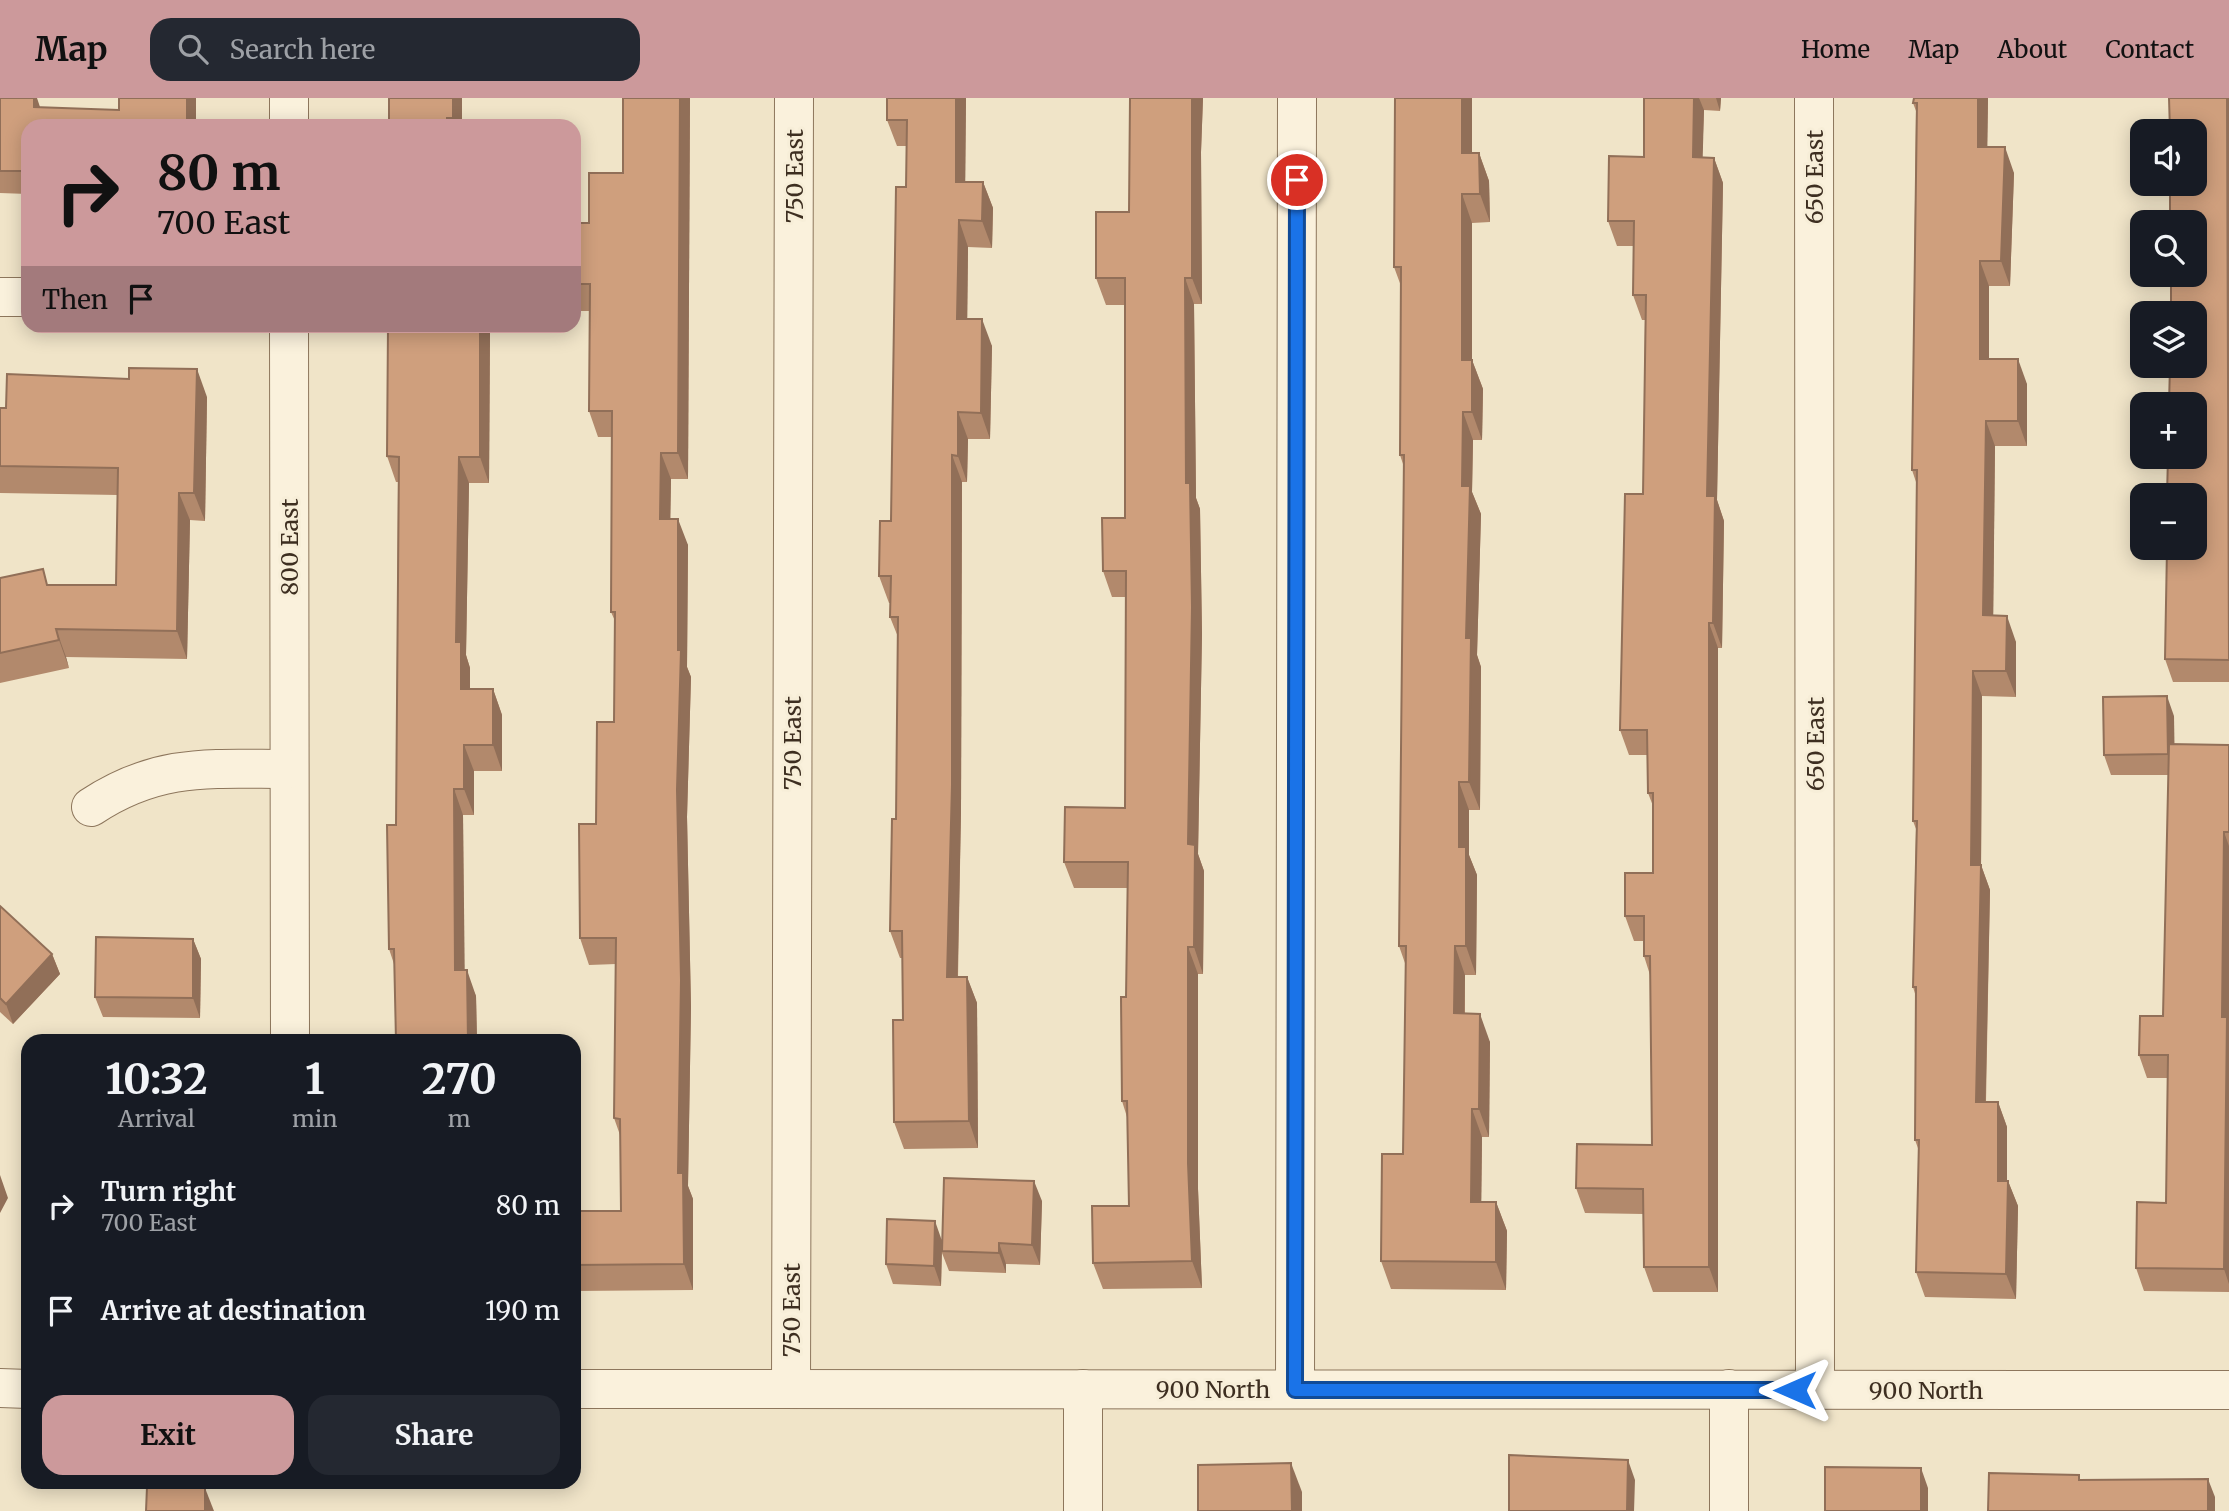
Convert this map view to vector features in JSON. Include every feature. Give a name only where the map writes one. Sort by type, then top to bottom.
[{"type":"street","points":[[289,98],[289,119]]},
{"type":"street","name":"750 East","points":[[790,1389],[794,98]]},
{"type":"street","points":[[1295,1390],[1297,98]]},
{"type":"street","name":"650 East","points":[[1814,98],[1815,1390]]},
{"type":"street","points":[[0,297],[21,297]]},
{"type":"street","name":"800 East","points":[[289,333],[289,1034]]},
{"type":"street","points":[[91,807],[120,788],[155,775],[189,770],[289,769]]},
{"type":"street","points":[[0,1388],[21,1388]]},
{"type":"street","name":"900 North","points":[[581,1389],[2229,1390]]},
{"type":"street","points":[[1083,1390],[1083,1511]]},
{"type":"street","points":[[1728,1390],[1729,1511]]},
{"type":"building","points":[[0,98],[34,98],[34,107],[119,110],[119,98],[187,98],[187,119],[21,119],[21,171],[0,171]]},
{"type":"building","points":[[389,98],[453,98],[453,118],[389,119]]},
{"type":"building","points":[[623,98],[680,98],[678,453],[661,453],[660,519],[678,519],[678,650],[681,650],[677,790],[681,980],[678,1173],[683,1173],[684,1264],[581,1265],[581,1211],[621,1211],[620,1119],[614,1118],[616,938],[580,938],[579,824],[596,824],[597,722],[614,722],[615,612],[611,612],[612,411],[589,411],[590,284],[581,284],[581,223],[589,223],[589,173],[623,173]]},
{"type":"building","points":[[887,98],[956,98],[956,182],[983,182],[982,221],[959,220],[957,319],[982,319],[981,413],[958,412],[958,456],[952,455],[952,785],[947,977],[967,977],[969,1121],[894,1122],[893,1020],[903,1020],[902,931],[890,931],[892,819],[896,819],[898,617],[890,617],[891,576],[879,576],[880,521],[891,521],[896,187],[906,187],[907,120],[887,120]]},
{"type":"building","points":[[1130,98],[1192,98],[1192,278],[1185,278],[1186,483],[1190,483],[1192,607],[1188,844],[1195,845],[1194,947],[1188,947],[1188,1163],[1192,1261],[1093,1263],[1092,1206],[1129,1206],[1127,1101],[1122,1101],[1121,997],[1126,997],[1128,862],[1064,862],[1065,807],[1125,808],[1126,571],[1103,571],[1102,518],[1125,518],[1125,278],[1096,278],[1096,212],[1129,212]]},
{"type":"building","points":[[1395,98],[1462,98],[1462,153],[1479,153],[1480,194],[1462,194],[1462,360],[1472,360],[1472,412],[1463,412],[1462,486],[1470,486],[1466,638],[1471,638],[1469,782],[1459,782],[1459,847],[1466,847],[1466,946],[1455,946],[1454,1013],[1480,1014],[1479,1109],[1472,1109],[1471,1202],[1496,1202],[1496,1262],[1381,1261],[1382,1154],[1403,1154],[1406,946],[1399,946],[1404,455],[1400,455],[1401,267],[1394,267]]},
{"type":"building","points":[[1644,98],[1694,98],[1693,157],[1714,158],[1707,496],[1715,496],[1713,623],[1709,623],[1709,1267],[1644,1267],[1643,1189],[1576,1188],[1577,1144],[1652,1145],[1650,956],[1644,956],[1644,916],[1625,916],[1625,873],[1653,873],[1653,793],[1648,793],[1647,730],[1620,730],[1625,494],[1643,494],[1646,295],[1633,295],[1634,221],[1608,221],[1609,156],[1644,157]]},
{"type":"building","points":[[1914,98],[1978,98],[1978,147],[2005,147],[2001,261],[1980,261],[1980,359],[2018,359],[2018,421],[1986,421],[1983,615],[2007,616],[2006,671],[1973,671],[1971,865],[1981,865],[1976,1102],[1998,1102],[1998,1181],[2008,1181],[2006,1274],[1916,1272],[1919,1140],[1915,1140],[1916,987],[1913,987],[1917,821],[1913,821],[1917,470],[1912,470],[1917,103],[1913,103]]},
{"type":"building","points":[[2169,98],[2227,98],[2229,660],[2165,659],[2167,560],[2207,560],[2207,483],[2167,483],[2168,469],[2207,469],[2207,392],[2169,392],[2170,378],[2207,378],[2207,301],[2171,301],[2171,287],[2207,287],[2207,210],[2170,210],[2170,196],[2207,196],[2207,119],[2170,119]]},
{"type":"building","points":[[388,333],[480,333],[480,457],[459,457],[456,642],[461,642],[461,689],[493,689],[493,745],[464,745],[464,789],[454,789],[455,970],[467,970],[468,1034],[396,1034],[394,949],[389,949],[387,825],[396,825],[399,457],[387,456]]},
{"type":"building","points":[[129,368],[197,369],[194,493],[179,493],[177,631],[56,629],[59,640],[0,653],[0,578],[43,569],[47,585],[116,585],[118,468],[0,466],[0,408],[6,408],[7,374],[129,379]]},
{"type":"building","points":[[2167,696],[2168,754],[2104,755],[2103,697]]},
{"type":"building","points":[[2169,744],[2229,745],[2229,832],[2224,832],[2222,1017],[2227,1017],[2224,1269],[2136,1268],[2137,1202],[2166,1203],[2168,1055],[2139,1055],[2140,1016],[2163,1016]]},
{"type":"building","points":[[0,906],[52,954],[6,1004],[0,998]]},
{"type":"building","points":[[96,937],[193,939],[193,998],[95,997]]},
{"type":"building","points":[[944,1178],[1034,1181],[1032,1245],[999,1243],[999,1253],[942,1251]]},
{"type":"building","points":[[887,1219],[935,1221],[934,1266],[886,1264]]},
{"type":"building","points":[[1509,1455],[1628,1460],[1627,1511],[1509,1511]]},
{"type":"building","points":[[1291,1463],[1292,1511],[1198,1511],[1198,1465]]},
{"type":"building","points":[[1825,1467],[1921,1468],[1921,1511],[1825,1511]]},
{"type":"building","points":[[1989,1473],[2079,1475],[2079,1480],[2208,1479],[2208,1511],[1988,1511]]},
{"type":"building","points":[[147,1489],[205,1489],[205,1511],[146,1511]]},
{"type":"route","points":[[1297,180],[1295,1390],[1795,1390]]}]
